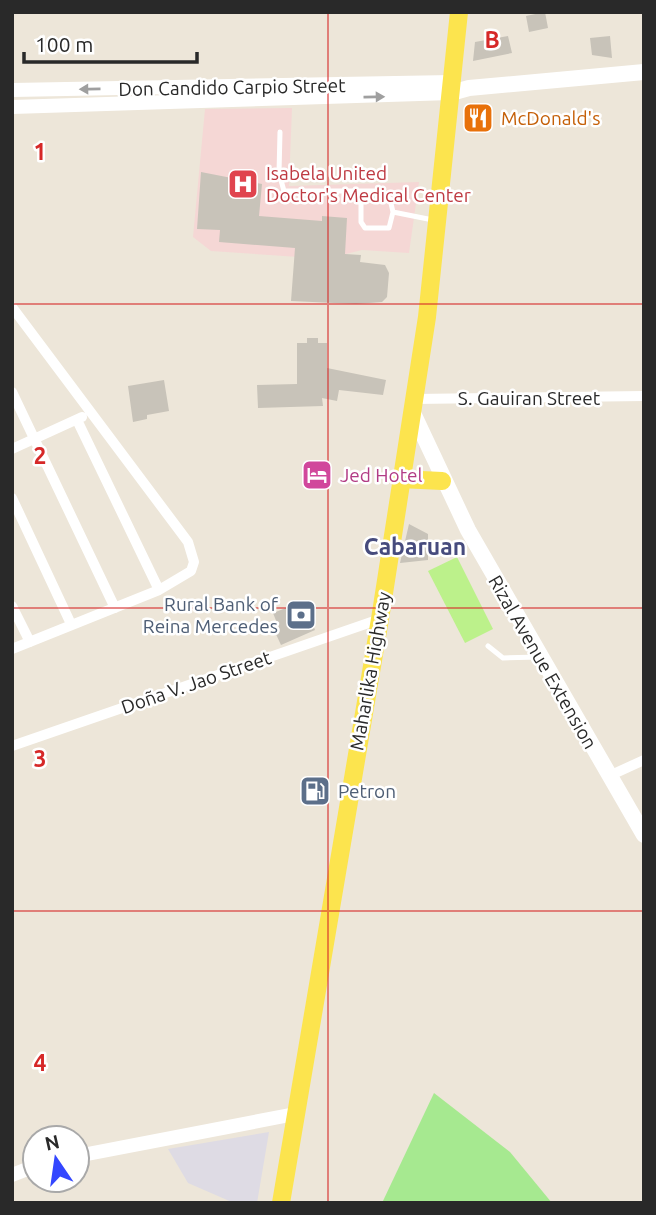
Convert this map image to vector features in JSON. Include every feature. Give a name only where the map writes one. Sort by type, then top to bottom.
[{"type":"main road","name":"Maharlika Highway","points":[[281,1203],[380,619],[413,405],[458,87],[459,12]]},
{"type":"main road","points":[[458,87],[644,72]]},
{"type":"main road","name":"Rizal Avenue Extension","points":[[413,405],[442,481],[539,657],[644,835]]},
{"type":"main road","points":[[400,479],[442,481]]},
{"type":"street","name":"Don Candido Carpio Street","points":[[12,90],[458,87]]},
{"type":"street","name":"Don Candido Carpio Street","points":[[12,107],[458,87]]},
{"type":"street","points":[[12,307],[188,542],[192,552],[191,571],[159,590],[12,649]]},
{"type":"street","points":[[12,393],[115,608]]},
{"type":"street","name":"S. Gauiran Street","points":[[413,405],[644,396]]},
{"type":"street","points":[[12,449],[91,413]]},
{"type":"street","points":[[77,419],[159,590]]},
{"type":"street","points":[[12,498],[71,624]]},
{"type":"street","points":[[12,606],[30,642]]},
{"type":"street","name":"Doña V. Jao Street","points":[[12,746],[380,619]]},
{"type":"street","points":[[609,776],[644,760]]},
{"type":"street","points":[[91,1153],[295,1114]]},
{"type":"lane","points":[[280,132],[279,173],[284,191],[361,191],[386,193],[393,212],[389,228],[365,228],[361,222],[361,191]]},
{"type":"lane","points":[[393,212],[439,221]]},
{"type":"lane","points":[[488,646],[503,658],[539,657]]},
{"type":"shaded area","name":"Isabela United Doctor's Medical Center","points":[[292,108],[289,186],[419,182],[409,253],[362,250],[346,254],[342,260],[211,251],[193,237],[205,109]]},
{"type":"shaded area","points":[[269,1132],[257,1203],[234,1203],[188,1183],[168,1149]]},
{"type":"green space","points":[[457,557],[493,629],[465,643],[428,571]]},
{"type":"green space","points":[[434,1093],[510,1152],[552,1203],[382,1203]]},
{"type":"building","points":[[545,12],[548,28],[529,32],[526,16]]},
{"type":"building","points":[[508,36],[512,53],[473,61],[475,42]]},
{"type":"building","points":[[610,36],[612,58],[592,55],[590,38]]},
{"type":"building","points":[[201,172],[262,184],[259,216],[322,221],[322,216],[347,218],[345,254],[361,255],[360,262],[385,265],[389,273],[387,297],[382,302],[356,304],[291,301],[295,248],[219,242],[220,230],[197,229]]},
{"type":"building","points":[[307,338],[318,338],[318,343],[327,343],[327,368],[386,380],[383,395],[339,390],[337,401],[322,398],[323,406],[258,408],[257,385],[297,384],[297,343],[307,343]]},
{"type":"building","points":[[164,380],[169,411],[147,415],[147,419],[133,422],[128,386]]},
{"type":"building","points":[[409,524],[428,534],[428,560],[400,563]]},
{"type":"building","points":[[304,601],[315,630],[281,645],[274,630],[279,628],[273,613]]},
{"type":"place","name":"McDonald's","points":[[478,118]]},
{"type":"place","name":"Isabela United Doctor's Medical Center","points":[[243,184]]},
{"type":"place","name":"Jed Hotel","points":[[317,475]]},
{"type":"place","name":"Rural Bank of Reina Mercedes","points":[[301,615]]},
{"type":"place","name":"Petron","points":[[315,791]]},
{"type":"district","name":"Cabaruan","points":[[415,546]]}]
